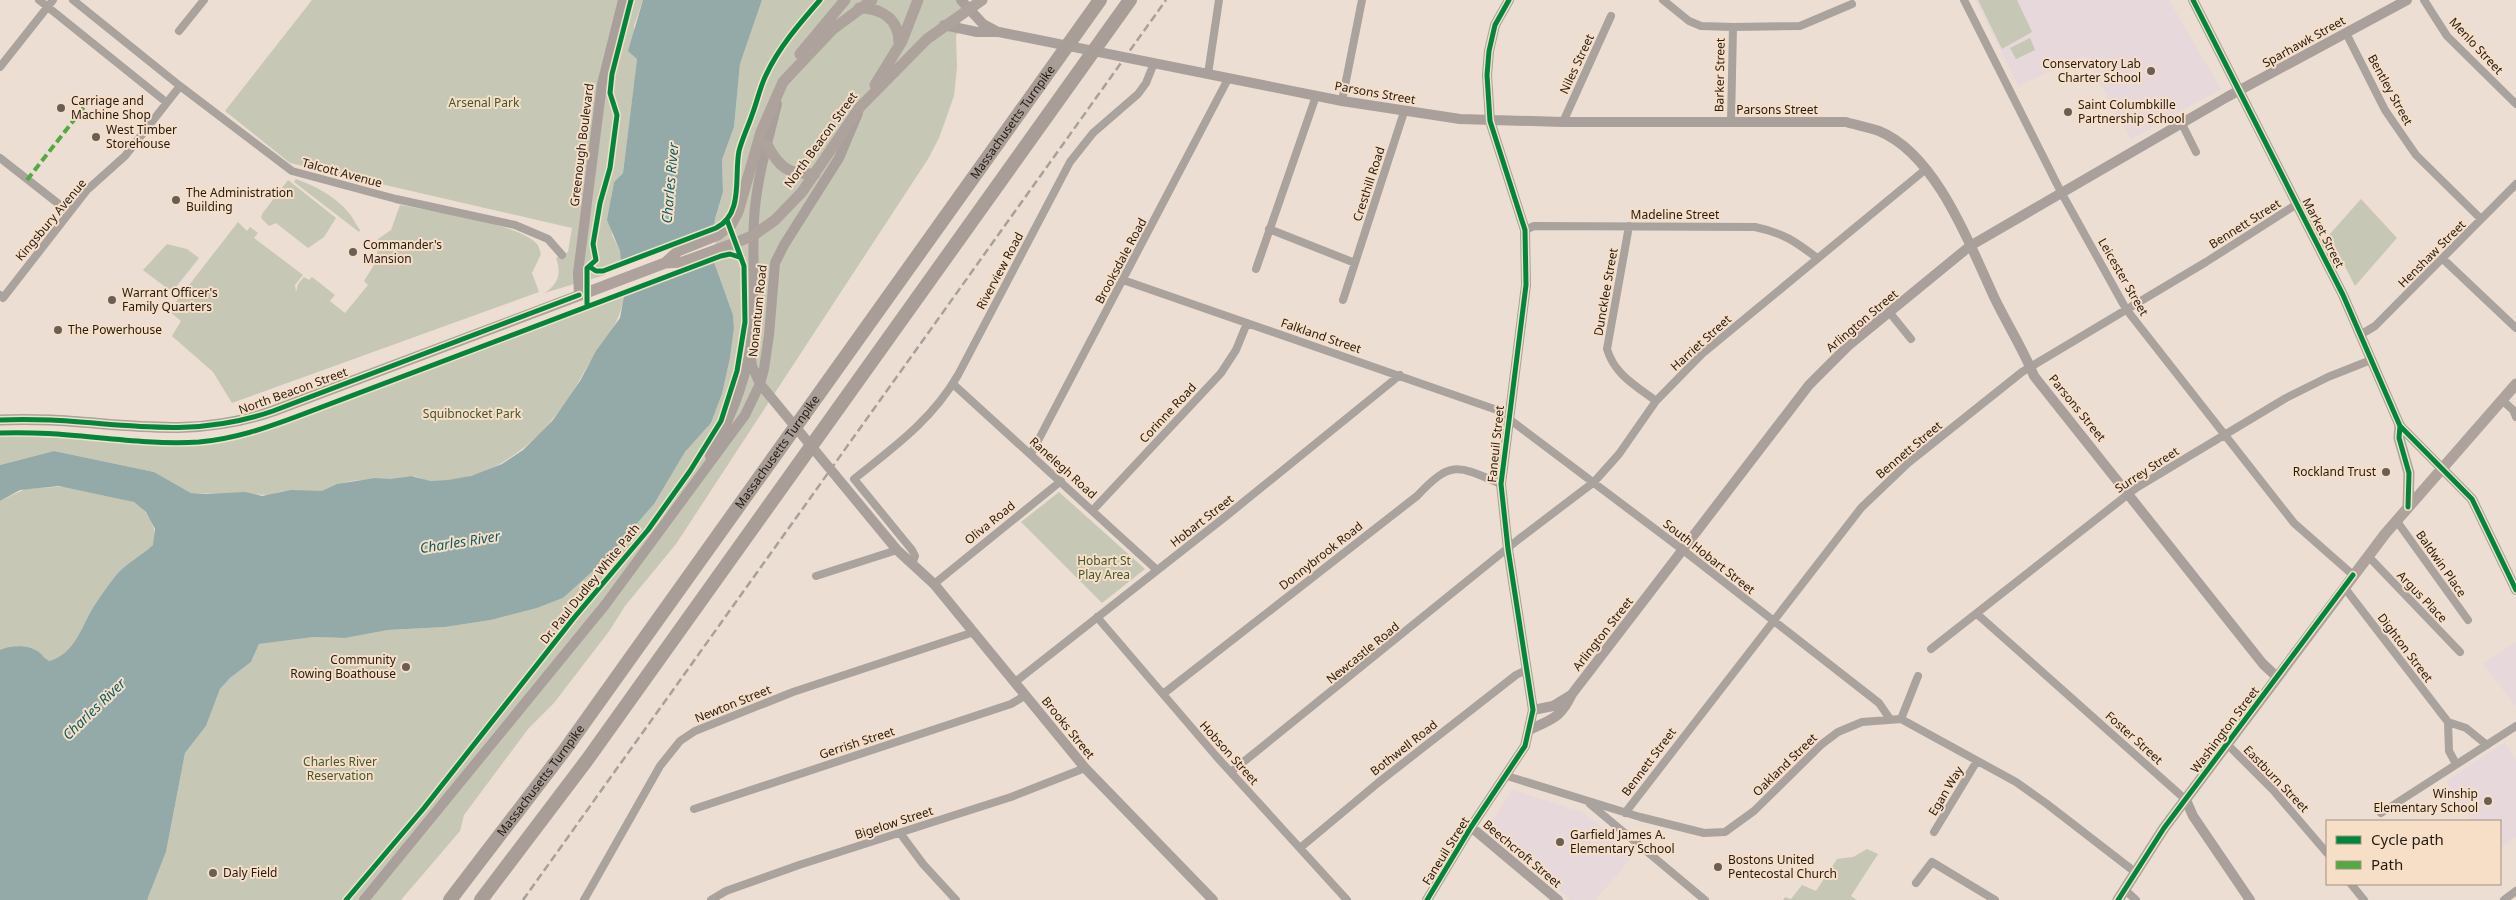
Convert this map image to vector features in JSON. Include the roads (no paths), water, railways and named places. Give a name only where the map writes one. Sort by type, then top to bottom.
[{"type":"highway","name":"Massachusetts Turnpike","points":[[450,900],[564,750],[1100,0]]},
{"type":"highway","name":"Massachusetts Turnpike","points":[[481,900],[593,752],[1130,0]]},
{"type":"main road","points":[[783,82],[806,46],[846,0]]},
{"type":"main road","name":"North Beacon Street","points":[[664,263],[678,251],[718,236],[728,229],[737,215],[756,147],[783,82],[826,35],[859,8],[872,0]]},
{"type":"main road","points":[[860,107],[899,47],[918,0]]},
{"type":"main road","name":"North Beacon Street","points":[[0,420],[176,429],[232,423],[272,411],[664,263],[682,262],[754,235],[784,212],[815,174],[860,107],[918,48],[965,4],[982,0]]},
{"type":"main road","points":[[859,8],[873,9],[888,16],[898,28],[899,47]]},
{"type":"main road","points":[[767,145],[784,168],[798,174],[815,174]]},
{"type":"main road","name":"Washington Street","points":[[2118,900],[2135,872],[2186,800],[2353,575],[2396,520],[2516,384]]},
{"type":"main road","points":[[2400,426],[2399,442],[2409,473],[2408,507]]},
{"type":"street","points":[[38,0],[51,3],[117,65],[166,102]]},
{"type":"street","name":"Talcott Avenue","points":[[73,0],[180,86],[292,171],[396,199],[515,225],[548,239],[562,255]]},
{"type":"street","points":[[179,31],[204,0]]},
{"type":"street","name":"Greenough Boulevard","points":[[578,295],[578,272],[602,84],[623,0]]},
{"type":"street","points":[[1208,74],[1219,0]]},
{"type":"street","points":[[1342,101],[1362,0]]},
{"type":"street","name":"Faneuil Street","points":[[1427,900],[1471,827],[1507,776],[1525,746],[1533,710],[1508,549],[1501,484],[1526,285],[1525,230],[1490,121],[1487,74],[1489,51],[1495,25],[1509,0]]},
{"type":"street","points":[[1663,0],[1695,24],[1733,27],[1800,26],[1852,4]]},
{"type":"street","name":"Leicester Street","points":[[1964,0],[2061,192],[2126,309],[2294,523],[2353,575]]},
{"type":"street","name":"Market Street","points":[[2193,0],[2343,295],[2400,426],[2476,504],[2516,590]]},
{"type":"street","name":"Sparhawk Street","points":[[2240,91],[2407,0]]},
{"type":"street","name":"Menlo Street","points":[[2424,0],[2447,36],[2516,104]]},
{"type":"street","points":[[0,67],[51,3]]},
{"type":"street","name":"Parsons Street","points":[[965,4],[983,24],[999,32]]},
{"type":"street","name":"Niles Street","points":[[1563,122],[1611,16]]},
{"type":"street","name":"Parsons Street","points":[[944,25],[977,32],[999,32],[1404,112],[1490,121],[1846,122],[1880,132],[1902,146],[1926,169],[1947,198],[2009,330],[2034,376],[2263,664],[2277,677]]},
{"type":"street","name":"Barker Street","points":[[1731,122],[1733,27]]},
{"type":"street","name":"Bentley Street","points":[[2346,33],[2385,110],[2416,155],[2481,219]]},
{"type":"street","name":"Riverview Road","points":[[912,564],[915,556],[912,550],[854,479],[922,424],[952,384],[1070,162],[1093,133],[1138,94],[1146,83],[1154,63]]},
{"type":"street","name":"Brooksdale Road","points":[[1031,454],[1124,280],[1228,78]]},
{"type":"street","name":"Nonantum Road","points":[[692,488],[733,412],[750,352],[753,317],[756,201],[767,145],[783,82]]},
{"type":"street","name":"Kingsbury Avenue","points":[[0,295],[3,298],[87,190],[124,156],[180,86]]},
{"type":"street","name":"Arlington Street","points":[[1529,730],[1556,717],[1564,710],[1572,694],[1809,385],[1848,346],[1970,246],[2061,192],[2240,91]]},
{"type":"street","points":[[1256,269],[1316,96]]},
{"type":"street","name":"Nonantum Road","points":[[364,900],[605,605],[737,428],[760,384],[769,335],[775,263],[784,245],[839,158],[860,107]]},
{"type":"street","name":"Cresthill Road","points":[[1343,300],[1404,112]]},
{"type":"street","points":[[2182,124],[2196,152]]},
{"type":"street","points":[[0,158],[69,212]]},
{"type":"street","name":"Harriet Street","points":[[1508,549],[1594,482],[1619,454],[1656,401],[1702,354],[1926,169]]},
{"type":"street","name":"Henshaw Street","points":[[2360,335],[2375,326],[2515,187]]},
{"type":"street","name":"Bennett Street","points":[[1625,812],[1861,508],[1908,463],[2030,367],[2297,204]]},
{"type":"street","name":"Madeline Street","points":[[1525,230],[1534,226],[1755,227],[1778,232],[1794,240],[1817,258]]},
{"type":"street","name":"Duncklee Street","points":[[1629,226],[1608,349],[1611,362],[1619,373],[1656,401]]},
{"type":"street","points":[[1269,229],[1355,263]]},
{"type":"street","points":[[2442,259],[2516,328]]},
{"type":"street","name":"Falkland Street","points":[[1124,280],[1493,408],[1509,418]]},
{"type":"street","points":[[1890,312],[1910,340]]},
{"type":"street","name":"Corinne Road","points":[[1093,510],[1221,373],[1236,350],[1247,323]]},
{"type":"street","name":"Brooks Street","points":[[750,352],[752,366],[760,384],[896,550],[934,584],[1084,768],[1213,900]]},
{"type":"street","name":"Surrey Street","points":[[1931,649],[2129,494],[2224,434],[2319,381],[2371,360]]},
{"type":"street","name":"Hobart Street","points":[[1015,682],[1098,618],[1400,375]]},
{"type":"street","name":"Ranelegh Road","points":[[952,384],[1093,510],[1156,570]]},
{"type":"street","points":[[2502,400],[2513,410],[2516,417]]},
{"type":"street","name":"South Hobart Street","points":[[1509,418],[1683,550],[1879,703],[1890,719]]},
{"type":"street","name":"Donnybrook Road","points":[[1163,694],[1417,496],[1445,471],[1455,468],[1501,484]]},
{"type":"street","name":"Oliva Road","points":[[934,584],[1061,481]]},
{"type":"street","name":"Baldwin Place","points":[[2396,520],[2468,620]]},
{"type":"street","name":"Newcastle Road","points":[[1231,772],[1508,549]]},
{"type":"street","points":[[816,576],[896,550]]},
{"type":"street","name":"Argus Place","points":[[2368,556],[2460,652]]},
{"type":"street","name":"Dighton Street","points":[[2344,587],[2448,722],[2466,728],[2487,745]]},
{"type":"street","name":"Foster Street","points":[[1977,614],[2186,800],[2193,816],[2250,900]]},
{"type":"street","name":"Hobson Street","points":[[1098,618],[1231,772],[1347,900]]},
{"type":"street","name":"Newton Street","points":[[584,900],[660,766],[680,741],[695,731],[794,692],[974,632]]},
{"type":"street","name":"Bothwell Road","points":[[1300,848],[1379,782],[1516,674],[1526,670]]},
{"type":"street","points":[[1901,719],[1918,676]]},
{"type":"street","name":"Arlington Street","points":[[1533,710],[1553,706],[1572,694]]},
{"type":"street","name":"Gerrish Street","points":[[694,809],[1011,704],[1026,695]]},
{"type":"street","name":"Oakland Street","points":[[1507,776],[1625,812],[1704,833],[1724,832],[1754,811],[1822,744],[1838,732],[1862,722],[1901,719],[2016,782],[2135,872]]},
{"type":"street","points":[[2448,722],[2449,751],[2456,764]]},
{"type":"street","points":[[2381,813],[2516,726]]},
{"type":"street","name":"Eastburn Street","points":[[2227,744],[2273,790],[2326,851]]},
{"type":"street","name":"Egan Way","points":[[1934,832],[1977,761]]},
{"type":"street","name":"Bigelow Street","points":[[711,900],[726,891],[799,865],[1011,797],[1084,768]]},
{"type":"street","points":[[1587,801],[1705,900]]},
{"type":"street","name":"Beechcroft Street","points":[[1471,827],[1558,900]]},
{"type":"street","points":[[900,833],[923,864],[956,900]]},
{"type":"street","points":[[1916,883],[1932,862],[1996,900]]},
{"type":"street","points":[[2352,885],[2364,900]]},
{"type":"street","points":[[2124,889],[2136,900]]},
{"type":"street","points":[[2504,900],[2516,891]]},
{"type":"water","name":"Charles River","points":[[643,0],[762,0],[740,64],[734,127],[722,160],[723,192],[715,219],[712,244],[714,262],[733,315],[734,328],[730,358],[722,394],[711,423],[685,452],[654,504],[606,559],[563,598],[537,608],[491,620],[445,627],[388,630],[345,638],[314,637],[259,644],[251,662],[230,678],[220,689],[206,726],[185,753],[166,852],[147,900],[0,900],[0,650],[15,646],[31,648],[49,661],[65,652],[76,639],[94,606],[117,574],[153,545],[155,529],[146,512],[134,502],[59,486],[20,490],[0,501],[0,465],[54,451],[154,472],[191,493],[245,492],[262,496],[291,490],[322,491],[337,484],[375,478],[390,479],[411,476],[431,481],[471,476],[502,464],[523,450],[553,420],[580,381],[596,351],[620,318],[624,296],[620,251],[607,220],[614,182],[623,173],[637,59],[628,51]]},
{"type":"railway","points":[[523,900],[1166,0]]},
{"type":"place","name":"Conservatory Lab Charter School","points":[[2151,71]]},
{"type":"place","name":"Carriage and Machine Shop","points":[[61,108]]},
{"type":"place","name":"Saint Columbkille Partnership School","points":[[2068,112]]},
{"type":"place","name":"West Timber Storehouse","points":[[96,137]]},
{"type":"place","name":"The Administration Building","points":[[176,200]]},
{"type":"place","name":"Commander's Mansion","points":[[353,252]]},
{"type":"place","name":"Warrant Officer's Family Quarters","points":[[112,300]]},
{"type":"place","name":"The Powerhouse","points":[[58,330]]},
{"type":"place","name":"Rockland Trust","points":[[2386,472]]},
{"type":"place","name":"Community Rowing Boathouse","points":[[406,667]]},
{"type":"place","name":"Winship Elementary School","points":[[2488,801]]},
{"type":"place","name":"Garfield James A. Elementary School","points":[[1560,842]]},
{"type":"place","name":"Bostons United Pentecostal Church","points":[[1718,867]]},
{"type":"place","name":"Daly Field","points":[[213,873]]},
{"type":"park label","name":"Arsenal Park","points":[[484,103]]},
{"type":"park label","name":"Squibnocket Park","points":[[472,414]]},
{"type":"park label","name":"Hobart St Play Area","points":[[1104,568]]},
{"type":"park label","name":"Charles River Reservation","points":[[340,769]]}]
